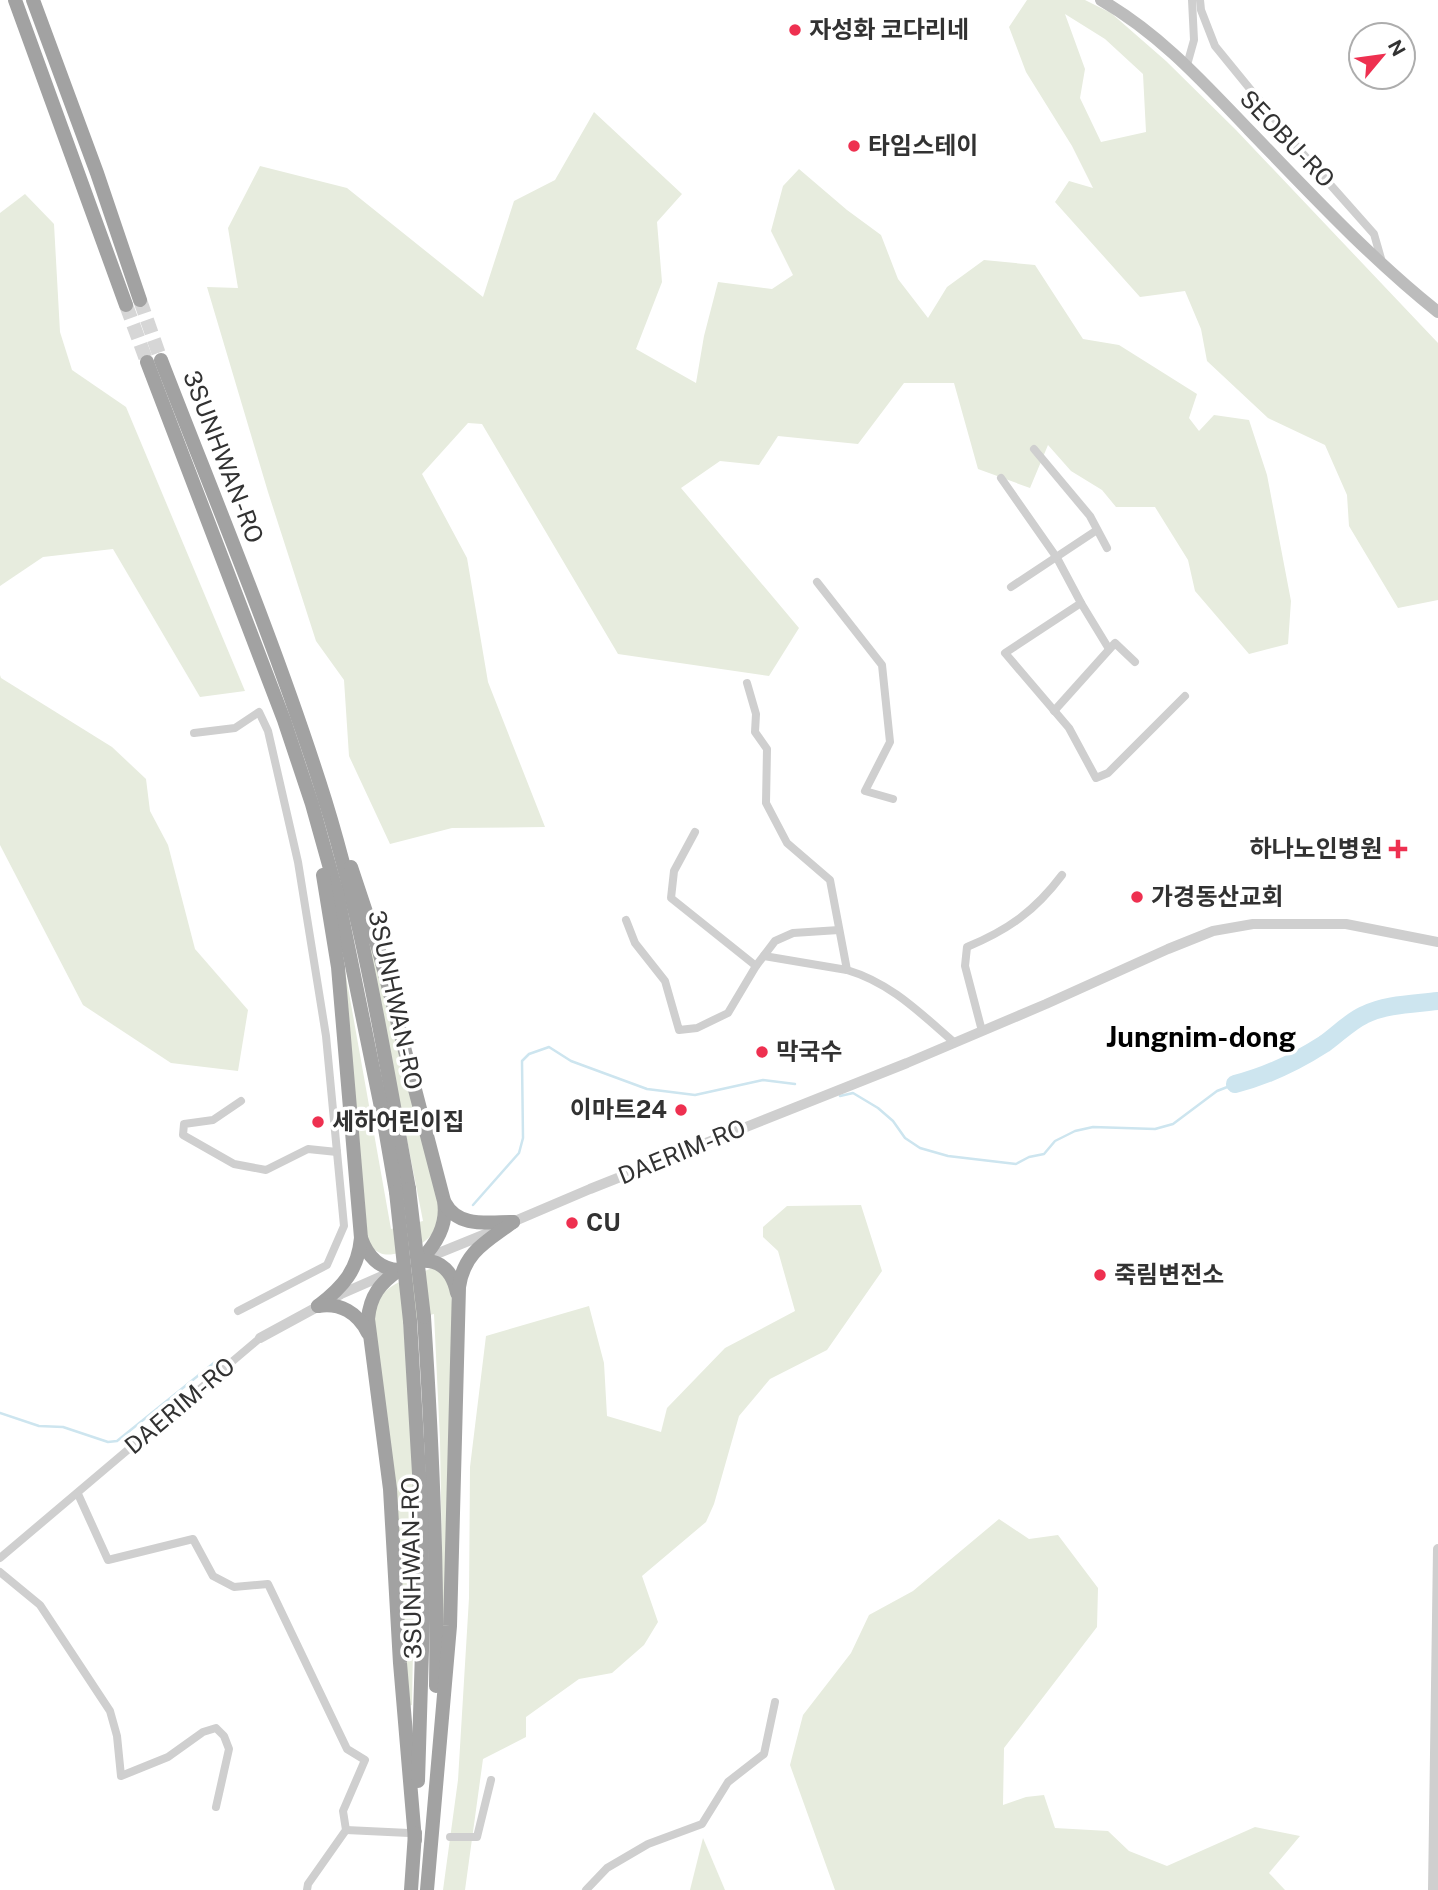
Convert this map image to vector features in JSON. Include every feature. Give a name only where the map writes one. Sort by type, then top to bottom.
[{"type":"highway","points":[[15,0],[133,303],[97,173],[33,0]]},
{"type":"highway","name":"3SUNHWAN-RO","points":[[403,1190],[383,1117],[338,897],[296,755],[154,361],[299,724],[319,781],[344,871],[379,1030],[403,1190],[433,1465],[438,1611],[435,1768],[427,1890]]},
{"type":"highway","points":[[299,724],[367,912],[444,1201],[441,1231],[435,1244],[420,1261]]},
{"type":"highway","points":[[296,755],[332,919],[344,1026],[360,1238],[350,1277],[318,1306]]},
{"type":"highway","points":[[444,1201],[452,1213],[462,1220],[513,1222]]},
{"type":"highway","points":[[427,1890],[450,1626],[456,1470],[457,1298],[462,1270],[469,1256],[513,1222]]},
{"type":"highway","points":[[360,1238],[379,1264],[399,1270]]},
{"type":"highway","points":[[420,1261],[434,1261],[446,1268],[454,1281],[457,1298]]},
{"type":"highway","points":[[399,1270],[384,1281],[372,1297],[368,1319],[390,1489],[412,1837]]},
{"type":"highway","points":[[318,1306],[330,1305],[349,1312],[360,1320],[369,1337]]},
{"type":"highway","name":"3SUNHWAN-RO","points":[[411,1890],[423,1618],[417,1319]]},
{"type":"main road","name":"SEOBU-RO","points":[[1101,0],[1141,25],[1187,65],[1330,214],[1382,265],[1438,312]]},
{"type":"street","points":[[1187,65],[1194,40],[1192,0]]},
{"type":"street","points":[[1200,0],[1201,10],[1215,46],[1304,155],[1374,234],[1382,265]]},
{"type":"street","points":[[1034,449],[1090,516],[1107,548]]},
{"type":"street","points":[[1001,478],[1057,558],[1109,649]]},
{"type":"street","points":[[1011,587],[1097,530]]},
{"type":"street","points":[[817,582],[882,665],[890,742],[865,791],[893,799]]},
{"type":"street","points":[[1081,603],[1005,653],[1069,729],[1096,778],[1108,773],[1185,696]]},
{"type":"street","points":[[1054,711],[1115,643],[1135,662]]},
{"type":"street","points":[[747,683],[756,714],[755,732],[767,749],[766,803],[787,843],[830,880],[847,970]]},
{"type":"street","points":[[194,733],[235,728],[259,712],[268,731],[298,862],[326,1036],[344,1227],[327,1265],[239,1311]]},
{"type":"street","points":[[695,832],[674,871],[671,898],[756,966]]},
{"type":"street","points":[[982,1031],[965,966],[967,947],[997,934],[1043,901],[1062,875]]},
{"type":"street","points":[[626,920],[635,943],[666,982],[679,1030],[697,1028],[728,1013],[756,966],[775,942],[793,933],[839,930]]},
{"type":"street","name":"DAERIM-RO","points":[[0,1558],[260,1338],[318,1306],[420,1261],[590,1189],[955,1043],[1168,949],[1213,932],[1253,924],[1346,924],[1438,942]]},
{"type":"street","points":[[764,956],[870,976],[891,989],[955,1043]]},
{"type":"street","points":[[241,1101],[213,1120],[184,1124],[183,1135],[234,1164],[266,1170],[308,1149],[337,1152]]},
{"type":"street","points":[[78,1493],[108,1560],[193,1539],[213,1576],[234,1587],[268,1584],[347,1749],[365,1760],[343,1811],[346,1830],[308,1884],[307,1890]]},
{"type":"street","points":[[1433,1890],[1438,1549]]},
{"type":"street","points":[[0,1572],[40,1605],[110,1711],[117,1736],[121,1776],[169,1757],[203,1732],[216,1728],[224,1736],[229,1749],[216,1807]]},
{"type":"street","points":[[586,1890],[607,1868],[648,1844],[702,1824],[728,1782],[764,1754],[775,1702]]},
{"type":"street","points":[[450,1837],[477,1837],[491,1780]]},
{"type":"street","points":[[346,1830],[412,1837]]},
{"type":"shaded area","points":[[1027,0],[1085,0],[1111,13],[1166,61],[1236,130],[1438,343],[1438,600],[1398,608],[1349,526],[1347,495],[1325,445],[1268,418],[1207,361],[1201,329],[1185,291],[1140,297],[1055,202],[1069,181],[1093,188],[1072,146],[1026,72],[1009,27]],"holes":[[[1065,14],[1105,39],[1143,74],[1146,132],[1101,142],[1080,98],[1085,69]]]},
{"type":"shaded area","points":[[594,112],[682,194],[657,222],[662,282],[636,349],[696,383],[704,336],[718,282],[772,289],[793,275],[771,231],[783,186],[799,169],[881,235],[898,279],[928,318],[947,287],[984,260],[1035,265],[1083,339],[1119,345],[1197,394],[1189,418],[1199,431],[1214,415],[1249,420],[1267,475],[1291,601],[1288,644],[1249,654],[1195,591],[1188,560],[1155,507],[1116,507],[1102,490],[1071,471],[1048,445],[1030,488],[978,469],[954,383],[904,383],[858,444],[778,436],[759,465],[720,461],[681,488],[799,628],[769,676],[618,654],[482,424],[468,423],[422,474],[467,558],[488,682],[545,827],[452,828],[390,844],[349,756],[344,680],[316,641],[207,287],[238,288],[228,228],[260,166],[347,188],[483,297],[514,201],[555,180]]},
{"type":"shaded area","points":[[25,194],[54,224],[60,332],[72,370],[126,407],[245,691],[200,697],[113,549],[43,557],[0,586],[0,213]]},
{"type":"shaded area","points":[[0,675],[112,747],[146,779],[150,811],[168,845],[195,949],[248,1010],[238,1071],[171,1063],[83,1005],[0,845]]},
{"type":"shaded area","points":[[370,935],[439,1202],[437,1224],[431,1235],[415,1247],[392,1254],[378,1252],[368,1242],[341,948],[391,1229],[423,1221],[367,936]]},
{"type":"shaded area","points":[[861,1205],[882,1271],[827,1350],[770,1379],[739,1416],[714,1504],[706,1522],[642,1576],[658,1622],[644,1645],[612,1673],[579,1679],[526,1717],[526,1737],[483,1759],[465,1890],[443,1890],[458,1780],[469,1598],[470,1467],[486,1336],[589,1306],[604,1363],[607,1416],[661,1432],[667,1408],[725,1348],[795,1311],[778,1251],[763,1237],[763,1227],[787,1206]]},
{"type":"shaded area","points":[[432,1268],[440,1270],[451,1287],[453,1321],[444,1679],[440,1440],[434,1314],[403,1321],[412,1421],[415,1532],[412,1705],[408,1706],[374,1310],[383,1294],[390,1288]]},
{"type":"shaded area","points":[[999,1519],[1029,1539],[1058,1535],[1098,1588],[1097,1627],[1004,1748],[1003,1805],[1026,1797],[1044,1795],[1055,1828],[1108,1831],[1129,1851],[1167,1866],[1255,1827],[1300,1836],[1269,1873],[1285,1890],[835,1890],[790,1765],[803,1715],[851,1653],[869,1615],[913,1591]]},
{"type":"shaded area","points":[[703,1838],[725,1890],[690,1890]]},
{"type":"waterway","points":[[1235,1084],[1270,1073],[1292,1062],[1324,1044],[1353,1021],[1373,1011],[1438,1001]]},
{"type":"waterway","points":[[473,1205],[519,1153],[523,1138],[522,1061],[529,1054],[549,1047],[571,1061],[647,1089],[695,1095],[763,1080],[795,1084]]},
{"type":"waterway","points":[[840,1096],[853,1093],[878,1108],[893,1121],[905,1138],[920,1148],[948,1156],[1016,1164],[1029,1157],[1044,1154],[1055,1141],[1075,1131],[1093,1127],[1155,1129],[1173,1124],[1217,1091],[1235,1084]]},
{"type":"waterway","points":[[0,1413],[39,1426],[63,1427],[108,1442],[117,1441],[220,1358]]},
{"type":"tunnel","points":[[140,300],[161,360]]},
{"type":"tunnel","points":[[126,305],[147,362]]},
{"type":"place","name":"자성화 코다리네","points":[[795,30]]},
{"type":"place","name":"타임스테이","points":[[854,146]]},
{"type":"place","name":"하나노인병원","points":[[1398,849]]},
{"type":"place","name":"가경동산교회","points":[[1137,897]]},
{"type":"place","name":"막국수","points":[[762,1052]]},
{"type":"place","name":"이마트24","points":[[681,1110]]},
{"type":"place","name":"세하어린이집","points":[[318,1122]]},
{"type":"place","name":"CU","points":[[572,1223]]},
{"type":"place","name":"죽림변전소","points":[[1100,1275]]},
{"type":"district","name":"Jungnim-dong","points":[[1201,1037]]}]
